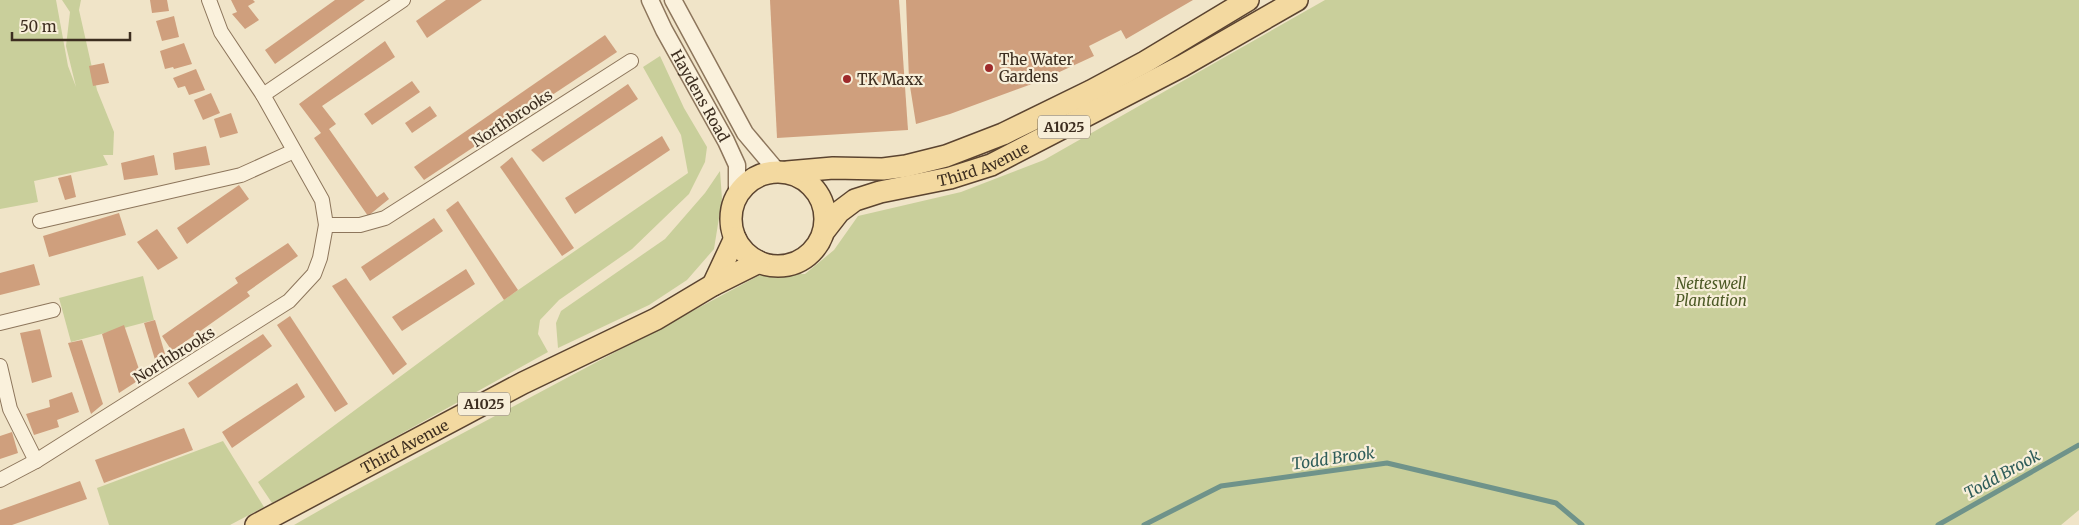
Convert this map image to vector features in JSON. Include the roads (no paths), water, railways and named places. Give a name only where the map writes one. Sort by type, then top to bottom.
[{"type":"main road","name":"Third Avenue","points":[[782,171],[832,168],[882,169],[906,166],[946,156],[1003,134],[1091,91],[1145,62],[1248,0]]},
{"type":"main road","name":"Third Avenue","points":[[825,230],[839,212],[855,200],[880,192],[950,178],[991,164],[1182,66],[1297,0]]},
{"type":"main road","name":"A1025","points":[[738,194],[746,183],[758,176],[782,171]]},
{"type":"main road","points":[[782,171],[801,177],[814,187],[822,200],[826,215],[825,230]]},
{"type":"main road","points":[[738,194],[731,216],[735,238],[745,252],[759,262]]},
{"type":"main road","name":"A1025","points":[[759,262],[773,266],[786,266],[800,261],[811,254],[825,230]]},
{"type":"main road","points":[[713,285],[735,238]]},
{"type":"main road","name":"Third Avenue","points":[[256,525],[523,383],[656,319],[713,285],[759,262]]},
{"type":"street","name":"Northbrooks","points":[[0,480],[36,461],[289,301],[314,274],[320,258],[326,225],[322,200],[263,95],[220,32],[209,0]]},
{"type":"street","points":[[263,95],[403,0]]},
{"type":"street","name":"Haydens Road","points":[[650,0],[664,30],[726,141],[736,165],[738,194]]},
{"type":"street","name":"Haydens Road","points":[[673,0],[745,133],[782,171]]},
{"type":"street","name":"Northbrooks","points":[[326,225],[360,225],[385,218],[631,61]]},
{"type":"street","points":[[40,220],[241,175],[294,151]]},
{"type":"street","points":[[0,323],[53,310]]},
{"type":"street","points":[[0,366],[10,409],[36,461]]},
{"type":"waterway","name":"Todd Brook","points":[[1938,525],[2079,445]]},
{"type":"waterway","name":"Todd Brook","points":[[1144,525],[1221,486],[1387,463],[1556,503],[1582,525]]},
{"type":"place","name":"The Water Gardens","points":[[989,68]]},
{"type":"place","name":"TK Maxx","points":[[847,79]]},
{"type":"park label","name":"Netteswell Plantation","points":[[1711,292]]}]
